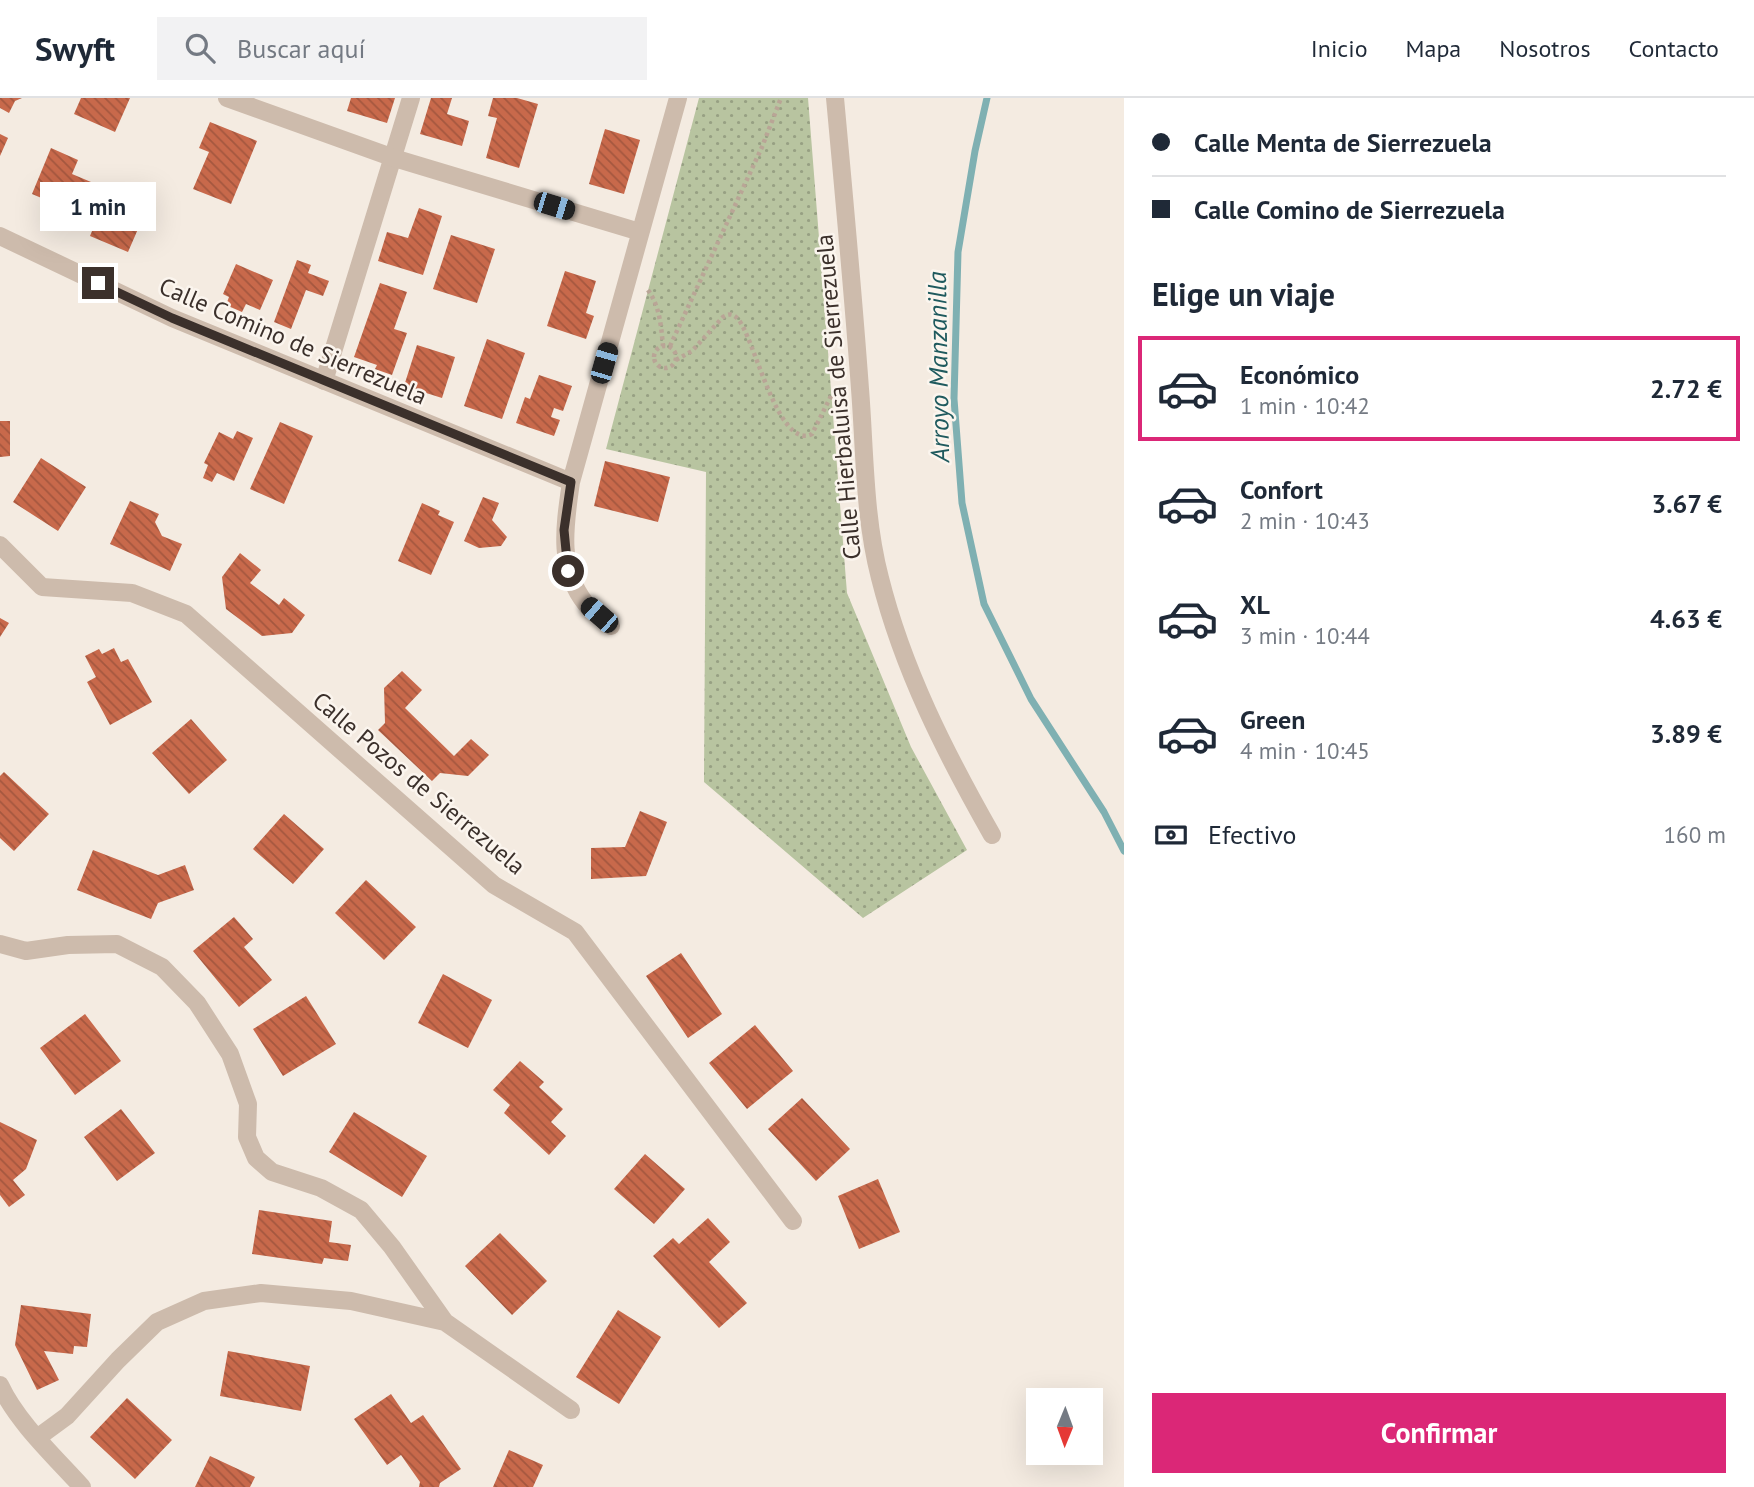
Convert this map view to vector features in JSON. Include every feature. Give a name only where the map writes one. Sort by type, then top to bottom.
[{"type":"street","points":[[227,98],[394,158],[640,232]]},
{"type":"street","points":[[324,381],[411,98]]},
{"type":"street","points":[[611,626],[586,604],[568,571],[564,530],[571,482],[678,98]]},
{"type":"street","name":"Calle Hierbaluisa de Sierrezuela","points":[[835,98],[869,519],[880,578],[901,646],[946,752],[992,835]]},
{"type":"street","name":"Calle Comino de Sierrezuela","points":[[0,236],[172,318],[571,482]]},
{"type":"street","name":"Calle Pozos de Sierrezuela","points":[[0,545],[42,587],[132,593],[186,614],[494,885],[575,932],[793,1221]]},
{"type":"street","points":[[0,944],[26,951],[68,945],[117,944],[162,967],[197,1003],[230,1054],[248,1104],[247,1137],[256,1158],[272,1172],[321,1188],[361,1210],[392,1247],[445,1322],[571,1410]]},
{"type":"street","points":[[37,1438],[67,1416],[157,1322],[204,1301],[261,1293],[273,1294],[351,1301],[445,1322]]},
{"type":"street","points":[[0,1385],[5,1396],[37,1438],[82,1487]]},
{"type":"path","points":[[670,346],[762,147],[781,98]]},
{"type":"path","points":[[648,290],[656,301],[663,346]]},
{"type":"path","points":[[676,360],[676,352],[670,346],[663,346],[654,352],[655,363],[661,368],[668,368],[692,351],[723,317],[733,315],[738,318],[744,330],[775,404],[797,434],[803,437],[812,434],[832,394]]},
{"type":"green space","points":[[699,98],[808,98],[847,593],[911,747],[967,850],[863,918],[704,782],[706,472],[606,449]]},
{"type":"building","points":[[0,98],[22,98],[15,101],[9,113],[0,108]]},
{"type":"building","points":[[81,98],[130,98],[115,132],[74,114]]},
{"type":"building","points":[[351,98],[395,98],[387,123],[347,111]]},
{"type":"building","points":[[431,98],[452,98],[447,114],[469,121],[462,146],[420,134]]},
{"type":"building","points":[[493,98],[517,98],[538,104],[519,168],[486,158],[497,118],[488,116]]},
{"type":"building","points":[[210,122],[257,141],[231,204],[193,189],[209,152],[199,148]]},
{"type":"building","points":[[605,129],[640,140],[624,194],[589,184]]},
{"type":"building","points":[[0,134],[8,138],[0,156]]},
{"type":"building","points":[[51,148],[78,160],[72,174],[148,206],[128,252],[90,236],[96,221],[32,194]]},
{"type":"building","points":[[419,208],[442,216],[423,275],[378,261],[387,232],[408,238]]},
{"type":"building","points":[[451,235],[495,249],[477,303],[433,289]]},
{"type":"building","points":[[297,260],[311,265],[308,273],[329,281],[323,296],[306,290],[291,329],[274,322]]},
{"type":"building","points":[[236,264],[273,280],[260,310],[246,304],[242,312],[226,305],[229,297],[223,294]]},
{"type":"building","points":[[565,271],[596,281],[586,313],[594,316],[586,339],[547,326]]},
{"type":"building","points":[[380,283],[407,292],[394,329],[407,333],[392,375],[375,369],[377,365],[354,357]]},
{"type":"building","points":[[487,339],[525,353],[502,419],[464,406]]},
{"type":"building","points":[[417,345],[455,357],[442,398],[404,386]]},
{"type":"building","points":[[539,375],[572,386],[563,411],[554,408],[551,417],[560,420],[554,436],[516,423],[525,397],[530,399]]},
{"type":"building","points":[[0,421],[10,421],[10,456],[0,457]]},
{"type":"building","points":[[280,422],[313,436],[284,504],[250,489]]},
{"type":"building","points":[[237,431],[253,438],[234,481],[217,473],[212,482],[203,478],[208,465],[204,463],[219,432],[233,439]]},
{"type":"building","points":[[41,458],[86,487],[58,531],[13,502]]},
{"type":"building","points":[[605,461],[670,477],[658,522],[594,506]]},
{"type":"building","points":[[483,497],[499,503],[492,520],[507,537],[501,546],[479,548],[464,541]]},
{"type":"building","points":[[130,501],[159,514],[155,522],[162,536],[182,544],[170,571],[110,544]]},
{"type":"building","points":[[422,503],[440,511],[438,515],[454,522],[431,575],[398,561]]},
{"type":"building","points":[[240,553],[261,570],[250,583],[279,605],[284,598],[305,615],[292,633],[262,636],[226,609],[222,577]]},
{"type":"building","points":[[0,618],[9,623],[0,637]]},
{"type":"building","points":[[114,648],[121,662],[128,659],[152,702],[110,725],[87,682],[96,677],[85,656],[99,649],[102,654]]},
{"type":"building","points":[[402,671],[422,690],[405,708],[454,756],[471,739],[489,755],[468,776],[440,773],[432,781],[378,730],[385,723],[384,688]]},
{"type":"building","points":[[191,719],[227,760],[189,794],[152,753]]},
{"type":"building","points":[[4,772],[49,814],[14,851],[0,838],[0,776]]},
{"type":"building","points":[[640,811],[667,822],[646,876],[591,879],[591,848],[625,847]]},
{"type":"building","points":[[284,814],[324,849],[293,884],[253,849]]},
{"type":"building","points":[[93,850],[158,875],[185,865],[194,890],[158,903],[151,919],[77,890]]},
{"type":"building","points":[[366,880],[416,927],[384,960],[335,913]]},
{"type":"building","points":[[234,917],[253,939],[244,947],[272,980],[239,1007],[193,951]]},
{"type":"building","points":[[681,953],[722,1014],[688,1038],[646,976]]},
{"type":"building","points":[[443,974],[492,1000],[468,1048],[418,1023]]},
{"type":"building","points":[[306,996],[336,1044],[283,1076],[253,1029]]},
{"type":"building","points":[[85,1014],[121,1061],[75,1095],[40,1048]]},
{"type":"building","points":[[755,1025],[793,1071],[747,1109],[709,1063]]},
{"type":"building","points":[[520,1061],[544,1082],[539,1087],[563,1109],[551,1122],[566,1136],[549,1155],[504,1113],[510,1105],[493,1090]]},
{"type":"building","points":[[802,1098],[850,1149],[816,1181],[768,1129]]},
{"type":"building","points":[[121,1109],[155,1153],[117,1181],[84,1137]]},
{"type":"building","points":[[354,1112],[427,1156],[402,1197],[329,1152]]},
{"type":"building","points":[[0,1122],[37,1140],[26,1169],[13,1180],[25,1195],[9,1207],[0,1195]]},
{"type":"building","points":[[645,1154],[685,1189],[654,1224],[614,1189]]},
{"type":"building","points":[[878,1179],[900,1232],[859,1249],[838,1196]]},
{"type":"building","points":[[259,1210],[332,1221],[329,1242],[351,1245],[348,1261],[324,1258],[322,1264],[252,1254]]},
{"type":"building","points":[[708,1218],[730,1242],[709,1262],[747,1303],[719,1328],[653,1256],[673,1238],[679,1244]]},
{"type":"building","points":[[500,1233],[547,1281],[512,1315],[465,1266]]},
{"type":"building","points":[[21,1305],[91,1314],[87,1347],[74,1346],[73,1354],[44,1351],[59,1380],[37,1390],[15,1345]]},
{"type":"building","points":[[618,1310],[661,1337],[619,1404],[576,1377]]},
{"type":"building","points":[[228,1351],[310,1366],[301,1411],[220,1396]]},
{"type":"building","points":[[391,1394],[411,1423],[423,1415],[461,1469],[440,1483],[439,1487],[419,1487],[420,1482],[401,1455],[387,1465],[354,1419]]},
{"type":"building","points":[[127,1398],[172,1440],[135,1479],[90,1437]]},
{"type":"building","points":[[509,1450],[543,1465],[533,1487],[493,1487]]},
{"type":"building","points":[[210,1456],[255,1477],[250,1487],[195,1487]]},
{"type":"waterway","name":"Arroyo Manzanilla","points":[[987,98],[958,252],[954,399],[962,503],[984,604],[1031,699],[1104,812],[1124,851]]},
{"type":"route","points":[[98,283],[172,318],[571,482],[564,530],[568,571]]}]
